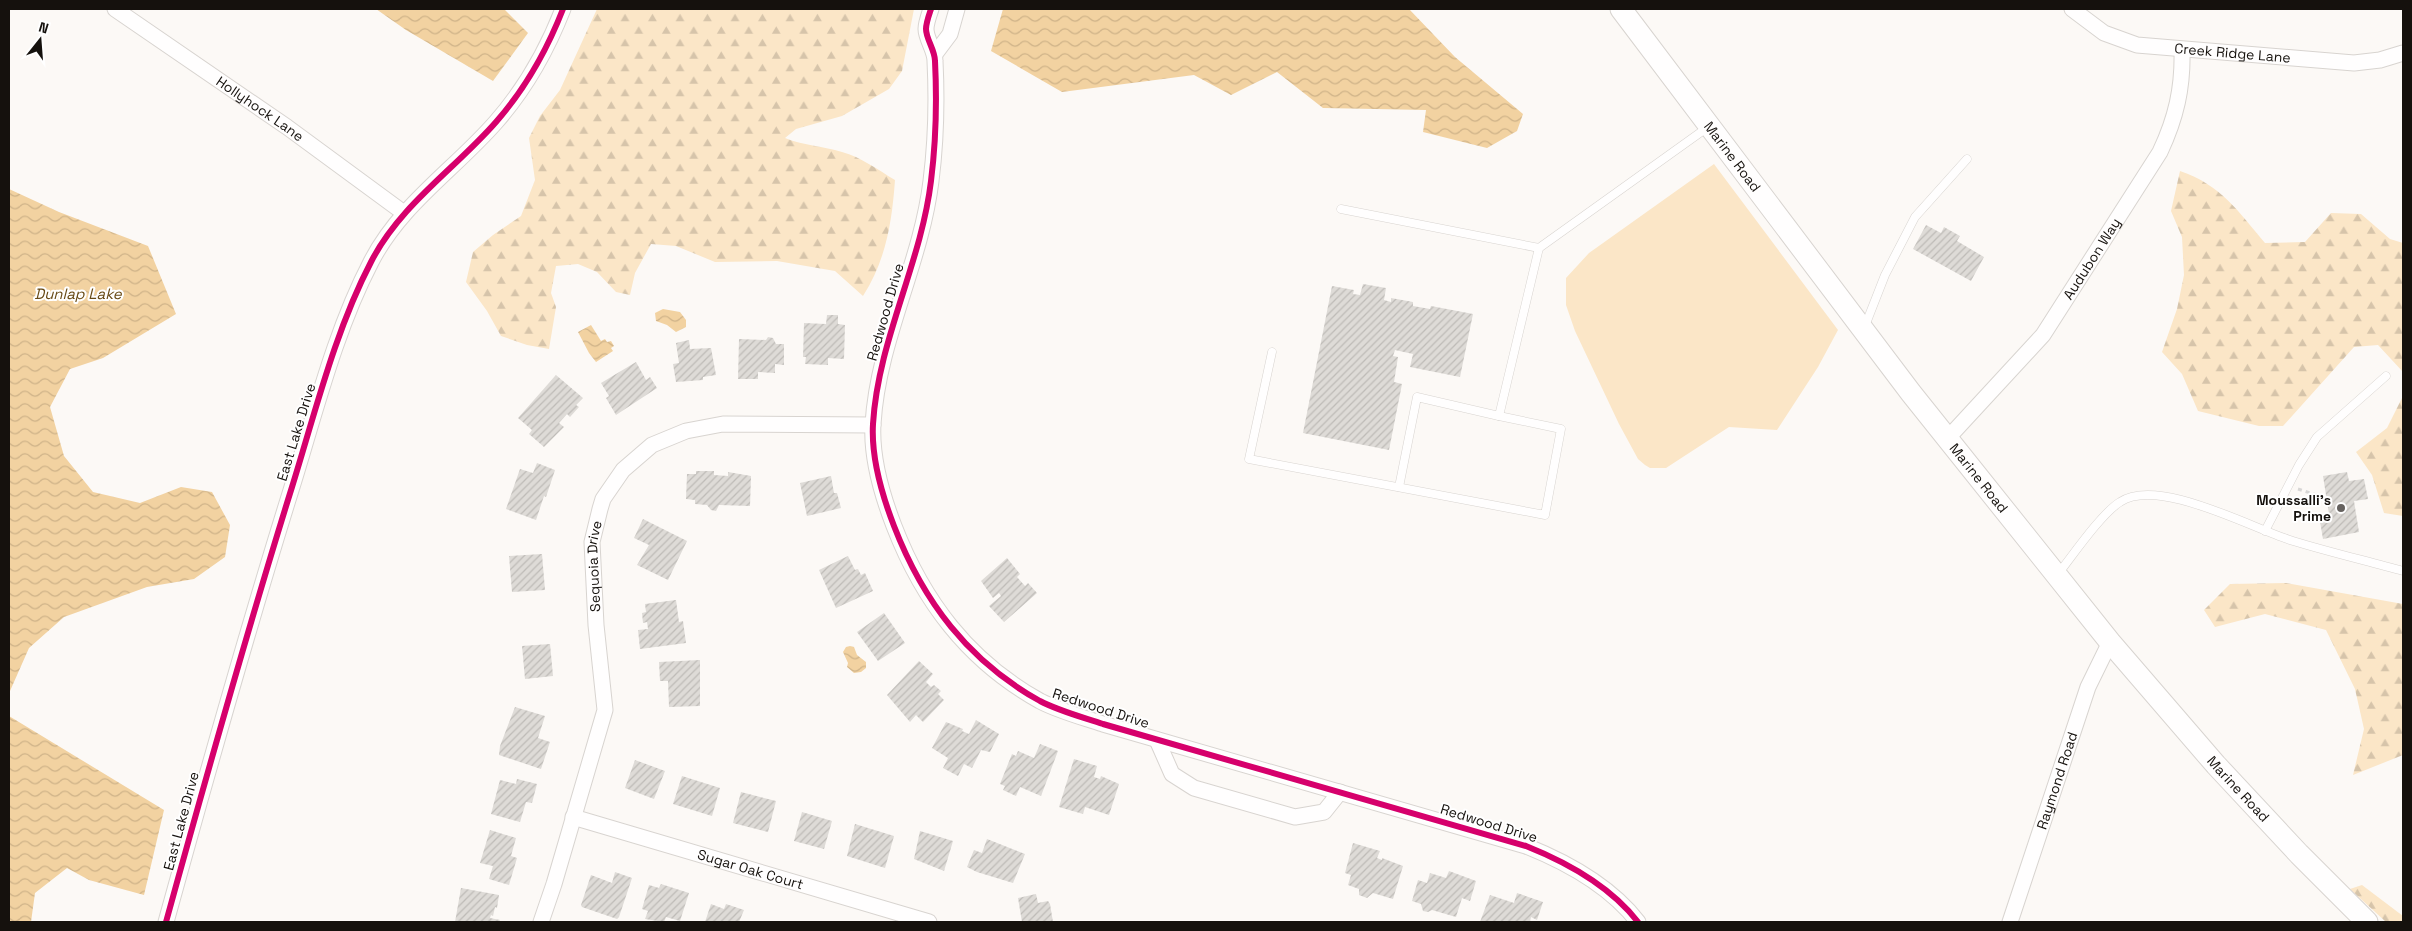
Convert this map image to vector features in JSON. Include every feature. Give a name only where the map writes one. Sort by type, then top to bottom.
[{"type":"main road","name":"Marine Road","points":[[1621,9],[1947,439],[2110,642],[2216,765],[2299,854],[2367,922]]},
{"type":"street","name":"Hollyhock Lane","points":[[115,9],[287,127],[404,213]]},
{"type":"street","name":"East Lake Drive","points":[[166,922],[245,644],[323,387],[350,310],[371,262],[386,236],[404,213],[496,123],[519,94],[539,62],[563,9]]},
{"type":"street","name":"Redwood Drive","points":[[931,9],[926,30],[935,54],[936,117],[926,212],[881,371],[873,425],[880,486],[901,544],[929,598],[968,647],[991,668],[1041,701],[1072,714],[1157,740],[1526,846],[1550,856],[1593,881],[1616,899],[1638,922]]},
{"type":"street","points":[[935,54],[950,34],[957,9]]},
{"type":"street","name":"Creek Ridge Lane","points":[[2072,9],[2089,23],[2120,40],[2137,45],[2354,63],[2380,60],[2403,53]]},
{"type":"street","name":"Audubon Way","points":[[1947,439],[2043,335],[2160,152],[2178,105],[2182,77],[2182,50]]},
{"type":"street","name":"Sequoia Drive","points":[[541,922],[605,710],[596,625],[592,542],[595,522],[603,500],[623,470],[652,445],[686,431],[705,426],[723,424],[873,425]]},
{"type":"street","name":"Raymond Road","points":[[2010,922],[2088,687],[2110,642]]},
{"type":"street","points":[[1157,740],[1172,774],[1194,788],[1295,817],[1324,812],[1340,792]]},
{"type":"street","name":"Sugar Oak Court","points":[[573,817],[929,922]]},
{"type":"lane","points":[[1499,416],[1540,248],[1710,126]]},
{"type":"lane","points":[[1864,331],[1885,275],[1915,217],[1967,159]]},
{"type":"lane","points":[[1341,209],[1540,248]]},
{"type":"lane","points":[[1272,352],[1249,459],[1545,515],[1561,429],[1417,397],[1399,487]]},
{"type":"lane","points":[[2265,531],[2288,484],[2317,437],[2386,376]]},
{"type":"lane","points":[[2056,575],[2110,510],[2119,502],[2136,496],[2169,497],[2199,504],[2292,541],[2403,571]]},
{"type":"path","points":[[2288,484],[2315,496],[2326,498]]},
{"type":"green space","points":[[597,9],[914,9],[902,71],[889,89],[842,116],[796,129],[785,138],[849,154],[895,180],[890,226],[882,255],[863,296],[835,271],[777,261],[715,262],[676,246],[651,244],[635,273],[630,295],[616,292],[597,272],[578,264],[556,266],[551,293],[556,307],[549,349],[527,345],[501,336],[487,311],[466,282],[473,252],[493,235],[521,216],[535,180],[529,138],[540,116],[560,90]]},
{"type":"green space","points":[[1714,164],[1838,330],[1818,367],[1777,430],[1729,427],[1666,468],[1650,468],[1638,459],[1619,424],[1575,331],[1566,305],[1566,278],[1589,253]]},
{"type":"green space","points":[[2180,171],[2218,191],[2265,243],[2305,242],[2331,213],[2361,214],[2390,239],[2403,243],[2403,372],[2378,345],[2354,347],[2283,426],[2259,426],[2198,411],[2182,374],[2162,352],[2177,309],[2184,275],[2182,237],[2171,211]]},
{"type":"green space","points":[[2403,396],[2403,516],[2384,513],[2372,475],[2356,452],[2387,428]]},
{"type":"green space","points":[[2286,583],[2403,604],[2403,755],[2353,775],[2364,729],[2355,689],[2326,630],[2265,614],[2215,627],[2204,610],[2230,584]]},
{"type":"green space","points":[[2362,885],[2403,916],[2403,922],[2386,922],[2350,889]]},
{"type":"water","points":[[376,9],[504,9],[528,33],[493,81],[406,30]]},
{"type":"water","points":[[1003,9],[1409,9],[1455,57],[1523,114],[1517,131],[1487,148],[1423,132],[1426,110],[1323,108],[1277,72],[1231,95],[1194,75],[1062,92],[991,51]]},
{"type":"water","name":"Dunlap Lake","points":[[9,189],[59,212],[148,246],[176,314],[103,358],[70,369],[50,407],[64,456],[93,492],[140,503],[181,487],[212,492],[230,525],[225,557],[194,579],[147,587],[64,617],[29,648],[10,691],[9,704]]},
{"type":"water","points":[[663,309],[680,312],[686,320],[686,327],[676,332],[667,325],[656,321],[655,313]]},
{"type":"water","points":[[591,325],[601,341],[605,339],[607,342],[611,341],[614,346],[611,348],[613,351],[596,362],[578,332]]},
{"type":"water","points":[[846,647],[854,647],[857,655],[866,662],[866,668],[861,672],[854,673],[847,667],[848,663],[843,652]]},
{"type":"water","points":[[9,716],[164,810],[144,895],[89,880],[67,868],[35,893],[31,922],[9,922]]},
{"type":"building","points":[[1926,225],[1941,233],[1944,227],[1960,236],[1957,241],[1984,257],[1971,281],[1913,249]]},
{"type":"building","points":[[1363,284],[1386,288],[1384,300],[1391,302],[1391,298],[1413,302],[1413,306],[1430,309],[1431,306],[1473,314],[1460,377],[1410,367],[1413,354],[1395,350],[1393,356],[1398,357],[1394,382],[1402,384],[1389,450],[1303,433],[1332,286],[1354,290],[1353,294],[1360,295]]},
{"type":"building","points":[[827,315],[838,315],[838,324],[845,325],[844,359],[828,358],[828,365],[805,364],[806,357],[803,357],[804,323],[826,324]]},
{"type":"building","points":[[768,337],[773,338],[776,344],[784,344],[784,365],[775,364],[775,373],[758,372],[758,379],[738,379],[739,339],[766,340]]},
{"type":"building","points":[[689,340],[690,349],[711,348],[716,375],[703,377],[703,380],[676,382],[673,364],[679,363],[676,343]]},
{"type":"building","points":[[636,362],[646,380],[650,377],[657,388],[616,415],[606,398],[609,396],[601,383]]},
{"type":"building","points":[[556,375],[583,398],[576,405],[579,407],[570,417],[567,414],[559,423],[564,427],[544,447],[529,434],[532,430],[518,418]]},
{"type":"building","points":[[537,463],[555,470],[536,520],[506,509],[520,469],[533,473]]},
{"type":"building","points":[[696,471],[714,471],[714,475],[728,476],[728,472],[751,476],[750,506],[719,505],[716,511],[711,510],[707,505],[695,504],[695,500],[686,499],[687,474],[696,474]]},
{"type":"building","name":"Moussalli’s Prime","points":[[2347,472],[2349,481],[2364,479],[2368,499],[2354,501],[2359,532],[2323,539],[2319,516],[2329,514],[2323,476]]},
{"type":"building","points":[[831,476],[834,493],[837,493],[841,508],[807,516],[800,483]]},
{"type":"building","points":[[643,519],[687,541],[668,580],[637,565],[649,545],[634,538]]},
{"type":"building","points":[[542,554],[545,590],[512,592],[509,556]]},
{"type":"building","points":[[848,556],[855,570],[858,569],[861,575],[865,573],[873,591],[836,608],[819,570]]},
{"type":"building","points":[[1007,558],[1020,574],[1017,577],[1025,586],[1028,583],[1037,593],[1004,622],[989,606],[1001,596],[999,593],[993,598],[981,581]]},
{"type":"building","points":[[676,600],[679,622],[683,621],[686,643],[640,649],[638,630],[648,629],[647,622],[643,623],[642,613],[646,612],[645,604]]},
{"type":"building","points":[[884,613],[905,643],[878,661],[857,632]]},
{"type":"building","points":[[550,644],[553,676],[525,679],[522,646]]},
{"type":"building","points":[[700,660],[700,706],[669,707],[668,681],[660,681],[659,662]]},
{"type":"building","points":[[919,661],[933,674],[926,682],[931,687],[934,685],[941,691],[938,694],[944,700],[923,722],[916,715],[910,722],[887,695]]},
{"type":"building","points":[[515,707],[545,716],[538,738],[550,742],[541,769],[499,755],[500,746]]},
{"type":"building","points":[[976,720],[999,734],[990,752],[981,750],[972,768],[964,764],[958,776],[943,768],[948,758],[932,748],[946,722],[963,729],[962,731],[969,734]]},
{"type":"building","points":[[1040,744],[1058,751],[1041,796],[1020,787],[1016,796],[1003,790],[1005,786],[1000,784],[1012,754],[1016,756],[1018,751],[1034,758]]},
{"type":"building","points":[[1074,759],[1097,766],[1094,777],[1100,779],[1101,776],[1119,784],[1109,815],[1085,807],[1083,814],[1059,807]]},
{"type":"building","points":[[635,760],[665,771],[654,799],[625,788]]},
{"type":"building","points":[[682,776],[720,788],[712,816],[673,804]]},
{"type":"building","points":[[517,779],[537,784],[532,803],[526,802],[520,822],[491,814],[500,780],[516,784]]},
{"type":"building","points":[[741,792],[776,801],[768,832],[733,823]]},
{"type":"building","points":[[802,812],[832,821],[824,849],[794,841]]},
{"type":"building","points":[[855,824],[894,836],[885,868],[847,856]]},
{"type":"building","points":[[490,830],[516,838],[511,856],[517,858],[509,885],[489,879],[493,866],[480,863]]},
{"type":"building","points":[[920,831],[953,841],[944,871],[914,859]]},
{"type":"building","points":[[987,839],[1025,854],[1013,883],[967,867],[974,850],[982,853]]},
{"type":"building","points":[[1353,843],[1380,851],[1377,858],[1403,866],[1393,899],[1373,893],[1367,898],[1359,895],[1359,889],[1348,885],[1351,875],[1345,873]]},
{"type":"building","points":[[1449,871],[1476,881],[1470,901],[1462,898],[1456,917],[1432,910],[1428,912],[1423,911],[1421,904],[1412,901],[1418,880],[1427,883],[1430,873],[1446,878]]},
{"type":"building","points":[[615,872],[632,878],[619,917],[617,919],[582,907],[581,905],[591,875],[612,883]]},
{"type":"building","points":[[661,884],[689,893],[680,921],[666,917],[664,922],[645,919],[648,911],[642,909],[649,885],[659,888]]},
{"type":"building","points":[[461,888],[499,895],[497,908],[495,907],[493,916],[491,915],[490,918],[500,920],[499,922],[455,922]]},
{"type":"building","points":[[1517,893],[1543,902],[1537,920],[1531,917],[1530,922],[1480,922],[1490,895],[1514,903]]},
{"type":"building","points":[[1036,894],[1038,903],[1048,901],[1050,904],[1053,922],[1022,922],[1018,898]]},
{"type":"building","points":[[711,904],[724,909],[726,904],[744,910],[739,922],[705,922]]},
{"type":"cycle path","points":[[166,922],[243,650],[318,401],[336,344],[358,288],[371,262],[397,223],[412,205],[480,139],[507,109],[526,83],[550,39],[563,9]]},
{"type":"cycle path","points":[[931,9],[926,29],[935,57],[936,76],[935,136],[931,181],[926,212],[883,362],[877,393],[873,437],[878,476],[894,526],[919,579],[951,627],[991,667],[1014,685],[1047,705],[1103,724],[1526,846],[1557,860],[1587,877],[1615,898],[1638,922]]},
{"type":"place","name":"Moussalli’s Prime","points":[[2341,508]]}]
